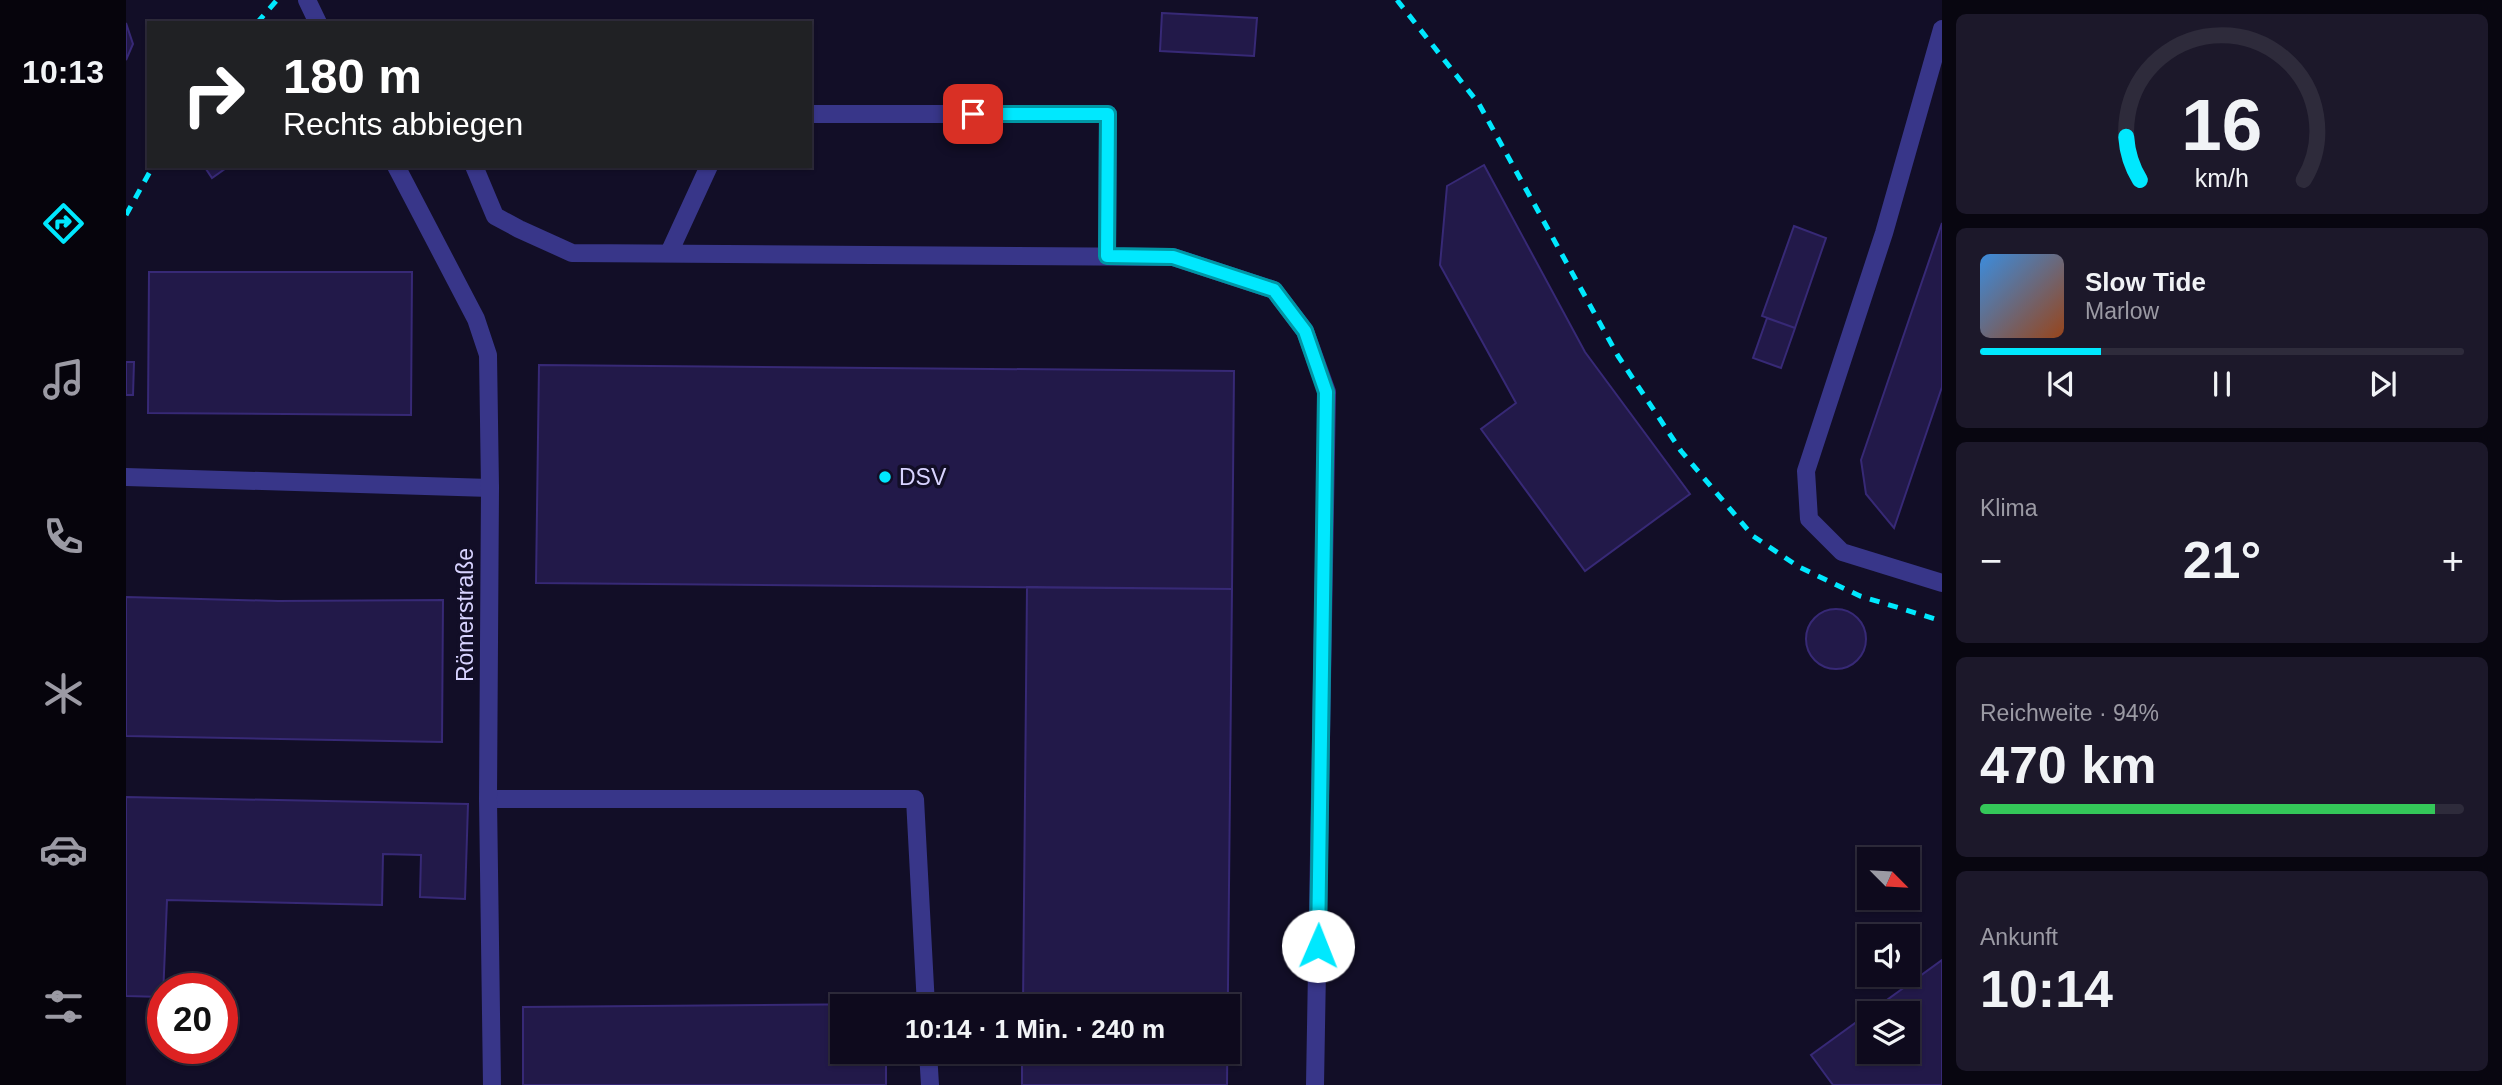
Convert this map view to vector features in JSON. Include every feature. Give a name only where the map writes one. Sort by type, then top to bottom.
[{"type":"street","points":[[307,0],[317,21]]},
{"type":"street","points":[[1942,29],[1884,233],[1806,471],[1809,519],[1842,552],[1942,583]]},
{"type":"street","points":[[812,114],[1108,114],[1107,256]]},
{"type":"street","name":"Römerstraße","points":[[397,168],[476,319],[488,355],[488,799],[492,1085]]},
{"type":"street","points":[[475,168],[495,216],[572,253],[1173,257],[1274,290],[1305,331],[1326,392],[1315,1085]]},
{"type":"street","points":[[669,253],[708,168]]},
{"type":"street","points":[[126,477],[490,488]]},
{"type":"street","points":[[488,799],[915,799],[925,994]]},
{"type":"street","points":[[929,1064],[930,1085]]},
{"type":"building","points":[[1162,13],[1257,18],[1254,56],[1160,51]]},
{"type":"building","points":[[126,23],[133,44],[126,60]]},
{"type":"building","points":[[1484,165],[1585,352],[1690,494],[1585,571],[1481,429],[1516,403],[1440,265],[1447,186]]},
{"type":"building","points":[[205,168],[226,168],[212,178]]},
{"type":"building","points":[[1942,223],[1942,387],[1894,528],[1866,494],[1861,460]]},
{"type":"building","points":[[1794,226],[1826,238],[1795,328],[1762,316]]},
{"type":"building","points":[[149,272],[412,272],[411,415],[148,413]]},
{"type":"building","points":[[1767,318],[1795,328],[1781,368],[1753,358]]},
{"type":"building","points":[[126,362],[134,362],[133,395],[126,395]]},
{"type":"building","name":"DSV","points":[[539,365],[1234,371],[1232,589],[536,583]]},
{"type":"building","points":[[1027,587],[1232,589],[1228,994],[1023,994]]},
{"type":"building","points":[[126,597],[278,601],[443,600],[442,742],[126,736]]},
{"type":"building","points":[[1830,609],[1842,609],[1861,622],[1866,639],[1864,651],[1853,664],[1842,669],[1830,669],[1811,656],[1806,645],[1806,633],[1819,614]]},
{"type":"building","points":[[126,797],[468,804],[465,899],[420,897],[421,855],[383,854],[382,905],[167,900],[164,973],[147,973],[147,997],[126,996]]},
{"type":"building","points":[[1942,960],[1942,1085],[1833,1085],[1811,1055],[1857,1022],[1857,1064],[1920,1064],[1920,1001],[1885,1001],[1905,987],[1920,987],[1920,976]]},
{"type":"building","points":[[830,1004],[830,1064],[886,1064],[886,1085],[523,1085],[523,1007]]},
{"type":"building","points":[[1022,1064],[1227,1064],[1227,1085],[1022,1085]]},
{"type":"railway","points":[[259,21],[277,0]]},
{"type":"railway","points":[[1397,0],[1479,104],[1618,356],[1681,451],[1753,536],[1799,567],[1860,596],[1942,621]]},
{"type":"railway","points":[[126,215],[152,168]]},
{"type":"place","name":"DSV","points":[[885,477]]},
{"type":"route","points":[[973,114],[1108,114],[1107,256],[1173,257],[1274,290],[1305,331],[1326,392],[1318,946]]}]
